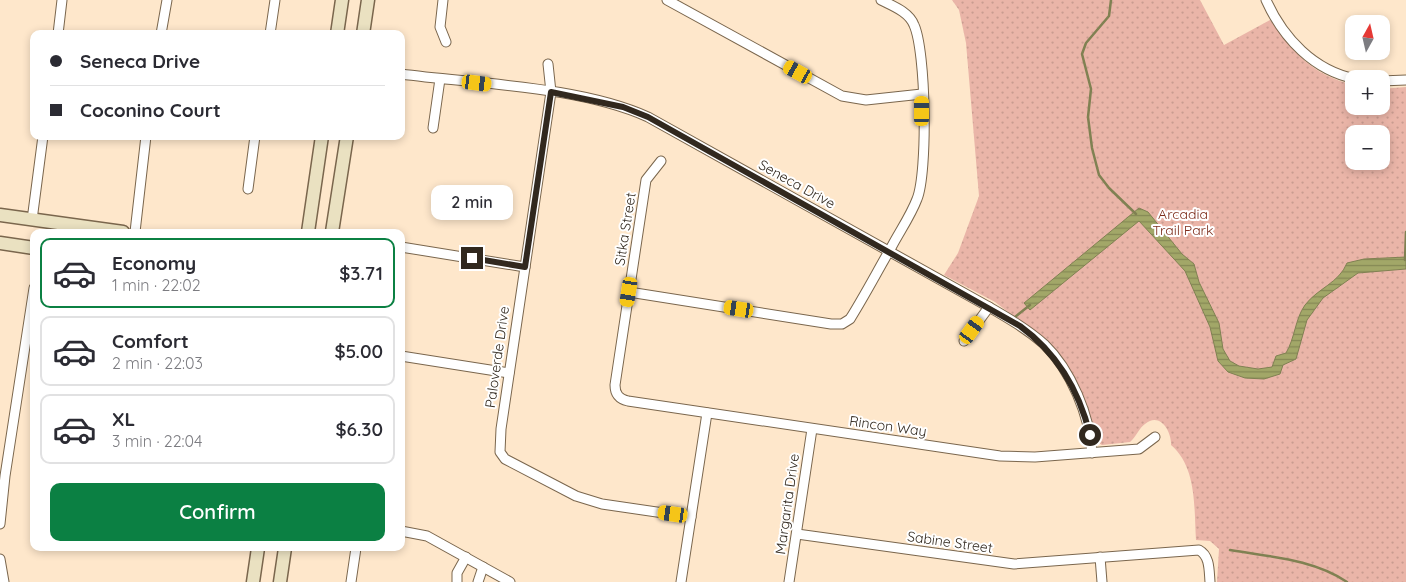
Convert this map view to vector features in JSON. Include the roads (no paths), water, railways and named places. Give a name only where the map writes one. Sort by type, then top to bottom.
[{"type":"main road","points":[[338,30],[342,0]]},
{"type":"main road","points":[[364,30],[368,0]]},
{"type":"main road","points":[[308,229],[321,140]]},
{"type":"main road","points":[[332,229],[346,140]]},
{"type":"main road","points":[[0,215],[100,229]]},
{"type":"main road","points":[[0,243],[30,247]]},
{"type":"main road","points":[[253,582],[258,551]]},
{"type":"main road","points":[[280,582],[285,551]]},
{"type":"street","points":[[58,30],[62,0]]},
{"type":"street","points":[[162,30],[167,0]]},
{"type":"street","points":[[271,30],[275,0]]},
{"type":"street","points":[[444,0],[440,27],[446,42]]},
{"type":"street","points":[[667,0],[842,96],[866,100],[922,94]]},
{"type":"street","points":[[629,292],[831,324],[842,324],[850,318],[917,199],[922,182],[922,94],[919,38],[914,23],[904,12],[881,0]]},
{"type":"street","points":[[1266,0],[1283,30],[1300,50],[1322,67],[1345,75]]},
{"type":"street","name":"Paloverde Drive","points":[[548,64],[551,92],[499,448],[505,459],[576,496],[602,504],[691,517]]},
{"type":"street","name":"Seneca Drive","points":[[405,75],[551,92],[623,107],[648,117],[989,307],[1031,334],[1058,362],[1075,392],[1087,421],[1092,452]]},
{"type":"street","points":[[433,128],[440,79]]},
{"type":"street","points":[[1390,81],[1406,80]]},
{"type":"street","points":[[32,220],[42,140]]},
{"type":"street","points":[[135,229],[146,140]]},
{"type":"street","points":[[248,189],[254,140]]},
{"type":"street","name":"Sitka Street","points":[[617,395],[615,385],[646,180],[661,161]]},
{"type":"street","points":[[405,248],[525,267]]},
{"type":"street","points":[[964,341],[989,307]]},
{"type":"street","points":[[0,524],[2,477],[30,312]]},
{"type":"street","points":[[405,357],[509,373]]},
{"type":"street","name":"Rincon Way","points":[[617,395],[628,401],[1000,456],[1035,457],[1139,449],[1155,437]]},
{"type":"street","points":[[681,582],[707,413]]},
{"type":"street","name":"Margarita Drive","points":[[790,582],[812,429]]},
{"type":"street","points":[[405,533],[427,536],[510,582]]},
{"type":"street","name":"Sabine Street","points":[[797,534],[1014,564],[1199,550],[1204,553],[1208,560],[1210,582]]},
{"type":"street","points":[[351,582],[356,551]]},
{"type":"street","points":[[1100,557],[1102,582]]},
{"type":"street","points":[[457,582],[457,573],[466,558]]},
{"type":"street","points":[[0,559],[4,582]]},
{"type":"street","points":[[478,582],[483,567]]},
{"type":"waterway","points":[[1111,0],[1109,16],[1086,43],[1082,54],[1091,89],[1088,117],[1092,148],[1099,175],[1109,188],[1136,214]]},
{"type":"waterway","points":[[1405,260],[1406,232]]},
{"type":"waterway","points":[[1015,317],[1030,305]]},
{"type":"waterway","points":[[1230,550],[1306,564],[1334,574],[1347,582]]},
{"type":"park label","name":"Arcadia Trail Park","points":[[1183,222]]}]
